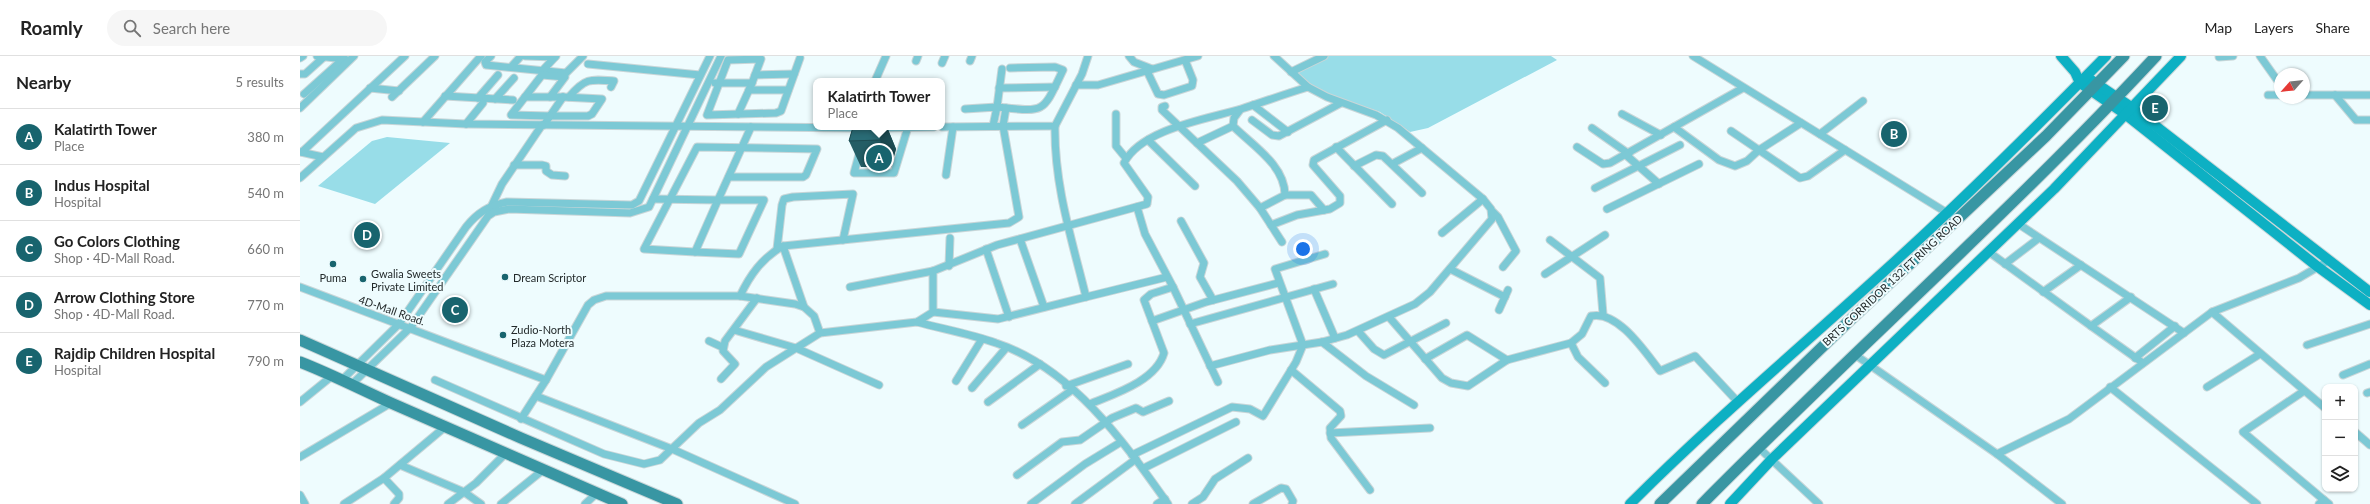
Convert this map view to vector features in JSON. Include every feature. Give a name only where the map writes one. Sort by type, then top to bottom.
[{"type":"main road","name":"BRTS CORRIDOR 132 FT RING ROAD","points":[[1660,504],[1957,219],[2026,157],[2080,104],[2124,56]]},
{"type":"main road","points":[[1702,504],[1758,447],[1854,354],[2040,178],[2115,102],[2156,56]]},
{"type":"main road","points":[[300,340],[521,438],[677,504]]},
{"type":"main road","points":[[303,366],[342,380],[505,454],[622,504]]},
{"type":"street","points":[[302,75],[321,56],[349,58]]},
{"type":"street","points":[[301,152],[405,56]]},
{"type":"street","points":[[392,97],[435,56]]},
{"type":"street","points":[[423,122],[481,56]]},
{"type":"street","points":[[491,56],[485,62],[486,65],[568,72],[583,56]]},
{"type":"street","points":[[511,67],[521,56]]},
{"type":"street","points":[[525,56],[555,56]]},
{"type":"street","points":[[543,70],[555,56]]},
{"type":"street","points":[[342,380],[362,367],[399,324],[466,227],[476,215],[516,201],[625,205],[635,204],[641,198],[675,125],[710,56]]},
{"type":"street","points":[[492,209],[587,213],[637,212],[648,207],[722,56]]},
{"type":"street","points":[[876,78],[886,56]]},
{"type":"street","points":[[942,63],[945,56]]},
{"type":"street","points":[[1086,297],[1068,225],[1054,151],[1055,126],[1084,72],[1088,56]]},
{"type":"street","points":[[1129,56],[1134,62],[1150,70],[1158,94],[1164,95],[1192,86],[1193,80],[1185,60]]},
{"type":"street","points":[[1076,85],[1098,85],[1150,70],[1175,59],[1185,60],[1198,56]]},
{"type":"street","points":[[1274,56],[1308,87],[1341,103],[1362,108],[1387,120],[1483,199],[1492,212],[1498,217],[1516,250],[1503,267]]},
{"type":"street","points":[[1290,72],[1324,56]]},
{"type":"street","points":[[1693,56],[1957,219]]},
{"type":"street","points":[[2061,56],[2083,80],[2128,110],[2370,292]]},
{"type":"street","points":[[1630,504],[1691,443],[1913,245],[1946,212],[2026,138],[2106,56]]},
{"type":"street","points":[[1730,504],[1772,459],[2088,155],[2128,110],[2181,56]]},
{"type":"street","points":[[2219,57],[2233,56]]},
{"type":"street","points":[[2260,56],[2274,75]]},
{"type":"street","points":[[308,100],[302,96],[349,58]]},
{"type":"street","points":[[300,108],[349,58]]},
{"type":"street","points":[[738,114],[752,83],[760,58],[728,60],[707,115],[776,113],[781,111],[800,58]]},
{"type":"street","points":[[588,64],[700,75]]},
{"type":"street","points":[[965,109],[1006,108],[1035,110],[1043,108],[1063,70],[1060,68],[1010,68]]},
{"type":"street","points":[[993,126],[1002,69]]},
{"type":"street","points":[[755,75],[794,74]]},
{"type":"street","points":[[478,98],[498,75]]},
{"type":"street","points":[[525,97],[602,99],[590,115],[512,115],[525,97],[542,75],[565,77],[550,97]]},
{"type":"street","points":[[495,99],[514,78]]},
{"type":"street","points":[[300,402],[342,380],[362,367],[410,327],[488,216],[514,165],[550,116],[582,81],[588,79],[614,81],[611,87]]},
{"type":"street","points":[[709,83],[752,83]]},
{"type":"street","points":[[999,88],[1055,87]]},
{"type":"street","points":[[1125,158],[1132,150],[1148,140],[1180,127],[1240,110],[1308,87]]},
{"type":"street","points":[[370,88],[399,91]]},
{"type":"street","points":[[1577,146],[1603,164],[1610,163],[1627,155],[1743,88]]},
{"type":"street","points":[[749,90],[788,90]]},
{"type":"street","points":[[2310,95],[2370,94]]},
{"type":"street","points":[[2268,95],[2274,95]]},
{"type":"street","points":[[2335,95],[2356,120],[2370,120]]},
{"type":"street","points":[[445,96],[513,100]]},
{"type":"street","points":[[1820,134],[1863,100]]},
{"type":"street","points":[[466,124],[483,103]]},
{"type":"street","points":[[1252,120],[1272,135],[1279,136],[1341,103]]},
{"type":"street","points":[[1253,105],[1288,132]]},
{"type":"street","points":[[1165,106],[1162,107],[1162,110],[1237,181],[1260,208],[1282,242]]},
{"type":"street","points":[[740,296],[751,273],[760,262],[780,248],[1009,223],[1019,216],[1003,126],[1006,108]]},
{"type":"street","points":[[1240,110],[1234,118],[1234,126],[1279,171],[1285,183],[1285,195]]},
{"type":"street","points":[[2128,110],[2318,267],[2370,305]]},
{"type":"street","points":[[850,287],[933,271],[949,266],[986,249],[1148,204],[1149,200],[1127,168],[1125,158],[1116,146],[1116,114]]},
{"type":"street","points":[[1622,114],[1661,135]]},
{"type":"street","points":[[300,178],[356,128],[367,122],[382,120],[466,124],[813,127]]},
{"type":"street","points":[[1271,225],[1297,215],[1334,207],[1341,200],[1313,162],[1316,158],[1387,120]]},
{"type":"street","points":[[1674,127],[1729,165],[1734,166],[1747,161],[1759,150],[1801,123]]},
{"type":"street","points":[[945,127],[1055,126]]},
{"type":"street","points":[[1197,143],[1234,126]]},
{"type":"street","points":[[695,252],[751,127]]},
{"type":"street","points":[[946,175],[952,127]]},
{"type":"street","points":[[1592,128],[1627,155],[1659,184]]},
{"type":"street","points":[[862,145],[853,172],[894,173],[907,130]]},
{"type":"street","points":[[1731,131],[1800,178],[1808,176],[1845,150]]},
{"type":"street","points":[[1148,140],[1195,186]]},
{"type":"street","points":[[1595,188],[1680,145]]},
{"type":"street","points":[[653,199],[670,199],[719,200],[764,200],[739,254],[644,249],[670,199],[697,147],[817,149],[806,175],[803,177],[729,177]]},
{"type":"street","points":[[1336,147],[1392,204]]},
{"type":"street","points":[[1392,164],[1422,148]]},
{"type":"street","points":[[301,152],[323,157]]},
{"type":"street","points":[[1354,166],[1379,155],[1392,164],[1422,193]]},
{"type":"street","points":[[1607,209],[1699,164]]},
{"type":"street","points":[[514,165],[542,165],[546,166],[546,171],[548,174],[565,176]]},
{"type":"street","points":[[820,333],[814,316],[804,307],[780,248],[778,228],[784,200],[793,197],[853,194],[843,240]]},
{"type":"street","points":[[1260,208],[1285,195],[1311,195],[1324,210]]},
{"type":"street","points":[[1442,233],[1483,199]]},
{"type":"street","points":[[1137,207],[1145,234],[1184,309],[1218,382]]},
{"type":"street","points":[[1210,366],[1270,350],[1322,342],[1358,331],[1423,299],[1492,219],[1492,212]]},
{"type":"street","points":[[1181,221],[1204,263],[1200,277],[1213,300]]},
{"type":"street","points":[[2017,223],[2184,333]]},
{"type":"street","points":[[1545,274],[1605,235]]},
{"type":"street","points":[[949,266],[950,238]]},
{"type":"street","points":[[2005,264],[2040,238]]},
{"type":"street","points":[[1020,239],[1044,307]]},
{"type":"street","points":[[1550,240],[1600,278],[1602,284],[1603,314]]},
{"type":"street","points":[[986,249],[1009,317]]},
{"type":"street","points":[[1075,504],[1134,457],[1232,407],[1250,408],[1263,416],[1291,370],[1303,345],[1274,271],[1277,267],[1325,254]]},
{"type":"street","points":[[1993,255],[2143,363]]},
{"type":"street","points":[[1997,454],[2069,419],[2212,312],[2299,278],[2328,261]]},
{"type":"street","points":[[2043,292],[2081,265]]},
{"type":"street","points":[[1450,269],[1506,293],[1499,310]]},
{"type":"street","points":[[933,271],[933,312]]},
{"type":"street","points":[[917,322],[933,312],[991,319],[1009,317],[1167,276]]},
{"type":"street","points":[[1152,321],[1213,300],[1278,283]]},
{"type":"street","points":[[1190,324],[1333,284]]},
{"type":"street","name":"4D-Mall Road.","points":[[300,287],[410,327],[546,380]]},
{"type":"street","points":[[1090,404],[1132,384],[1161,364],[1164,358],[1164,353],[1144,300],[1150,294],[1173,287]]},
{"type":"street","points":[[1314,289],[1335,338]]},
{"type":"street","points":[[522,419],[546,380],[584,311],[594,300],[606,296],[740,296],[804,307]]},
{"type":"street","points":[[2091,326],[2130,297]]},
{"type":"street","points":[[721,378],[735,364],[722,352],[722,347],[757,298]]},
{"type":"street","points":[[2212,312],[2322,406]]},
{"type":"street","points":[[1389,316],[1442,378],[1451,383],[1468,386],[1507,360],[1571,344],[1582,334],[1591,316],[1603,314],[1616,320],[1660,371],[1695,356],[1736,402]]},
{"type":"street","points":[[435,380],[604,454],[636,464],[660,460],[699,423],[720,410],[766,367],[820,333],[917,322],[982,339],[1006,348],[1040,364],[1090,404],[1144,468],[1167,502],[1157,504]]},
{"type":"street","points":[[1358,331],[1374,349],[1384,355],[1446,323]]},
{"type":"street","points":[[2307,346],[2370,324]]},
{"type":"street","points":[[2135,358],[2175,326]]},
{"type":"street","points":[[734,330],[796,348],[879,385]]},
{"type":"street","points":[[1425,359],[1467,335],[1507,360]]},
{"type":"street","points":[[956,381],[982,339]]},
{"type":"street","points":[[709,341],[722,347]]},
{"type":"street","points":[[1322,342],[1341,358],[1386,390],[1414,406]]},
{"type":"street","points":[[1571,344],[1578,357],[1605,383]]},
{"type":"street","points":[[972,388],[1006,348]]},
{"type":"street","points":[[1854,354],[1997,454],[2062,504]]},
{"type":"street","points":[[2207,387],[2260,354]]},
{"type":"street","points":[[988,402],[1040,364]]},
{"type":"street","points":[[1022,425],[1069,388],[1128,364]]},
{"type":"street","points":[[2343,376],[2370,364]]},
{"type":"street","points":[[1291,370],[1340,411],[1341,416],[1330,428],[1330,433],[1335,444],[1370,490]]},
{"type":"street","points":[[2110,388],[2257,504]]},
{"type":"street","points":[[2304,391],[2243,432],[2324,502]]},
{"type":"street","points":[[536,396],[672,449],[795,504]]},
{"type":"street","points":[[1017,475],[1062,442],[1080,440],[1127,411],[1136,408],[1143,412],[1169,401]]},
{"type":"street","points":[[300,457],[391,403]]},
{"type":"street","points":[[1144,468],[1236,422]]},
{"type":"street","points":[[344,504],[384,478],[445,427]]},
{"type":"street","points":[[1330,433],[1430,428]]},
{"type":"street","points":[[2358,435],[2370,445]]},
{"type":"street","points":[[1030,504],[1085,464],[1121,442]]},
{"type":"street","points":[[1758,447],[1819,504]]},
{"type":"street","points":[[448,504],[464,492],[505,454]]},
{"type":"street","points":[[1192,504],[1203,497],[1215,479],[1248,458]]},
{"type":"street","points":[[400,465],[464,492],[481,504]]},
{"type":"street","points":[[501,504],[543,470]]},
{"type":"street","points":[[384,478],[399,494],[399,498],[394,504]]},
{"type":"street","points":[[1253,504],[1281,488],[1286,489],[1293,501],[1292,504]]},
{"type":"street","points":[[585,504],[597,493]]},
{"type":"street","points":[[300,495],[304,504]]},
{"type":"shaded area","points":[[1325,56],[1551,56],[1557,60],[1428,128],[1410,132],[1380,112],[1317,90],[1295,71]]},
{"type":"shaded area","points":[[387,137],[450,143],[375,204],[318,186],[372,141]]},
{"type":"building","points":[[852,130],[883,130],[880,140],[849,141]]},
{"type":"place","name":"Rajdip Children Hospital","points":[[2155,108]]},
{"type":"place","name":"Indus Hospital","points":[[1894,134]]},
{"type":"place","name":"Kalatirth Tower","points":[[879,158]]},
{"type":"place","name":"Arrow Clothing Store","points":[[367,235]]},
{"type":"place","name":"Puma","points":[[333,264]]},
{"type":"place","name":"Dream Scriptor","points":[[505,277]]},
{"type":"place","name":"Gwalia Sweets Private Limited","points":[[363,279]]},
{"type":"place","name":"Go Colors Clothing","points":[[455,310]]},
{"type":"place","name":"Zudio-North Plaza Motera","points":[[503,335]]}]
